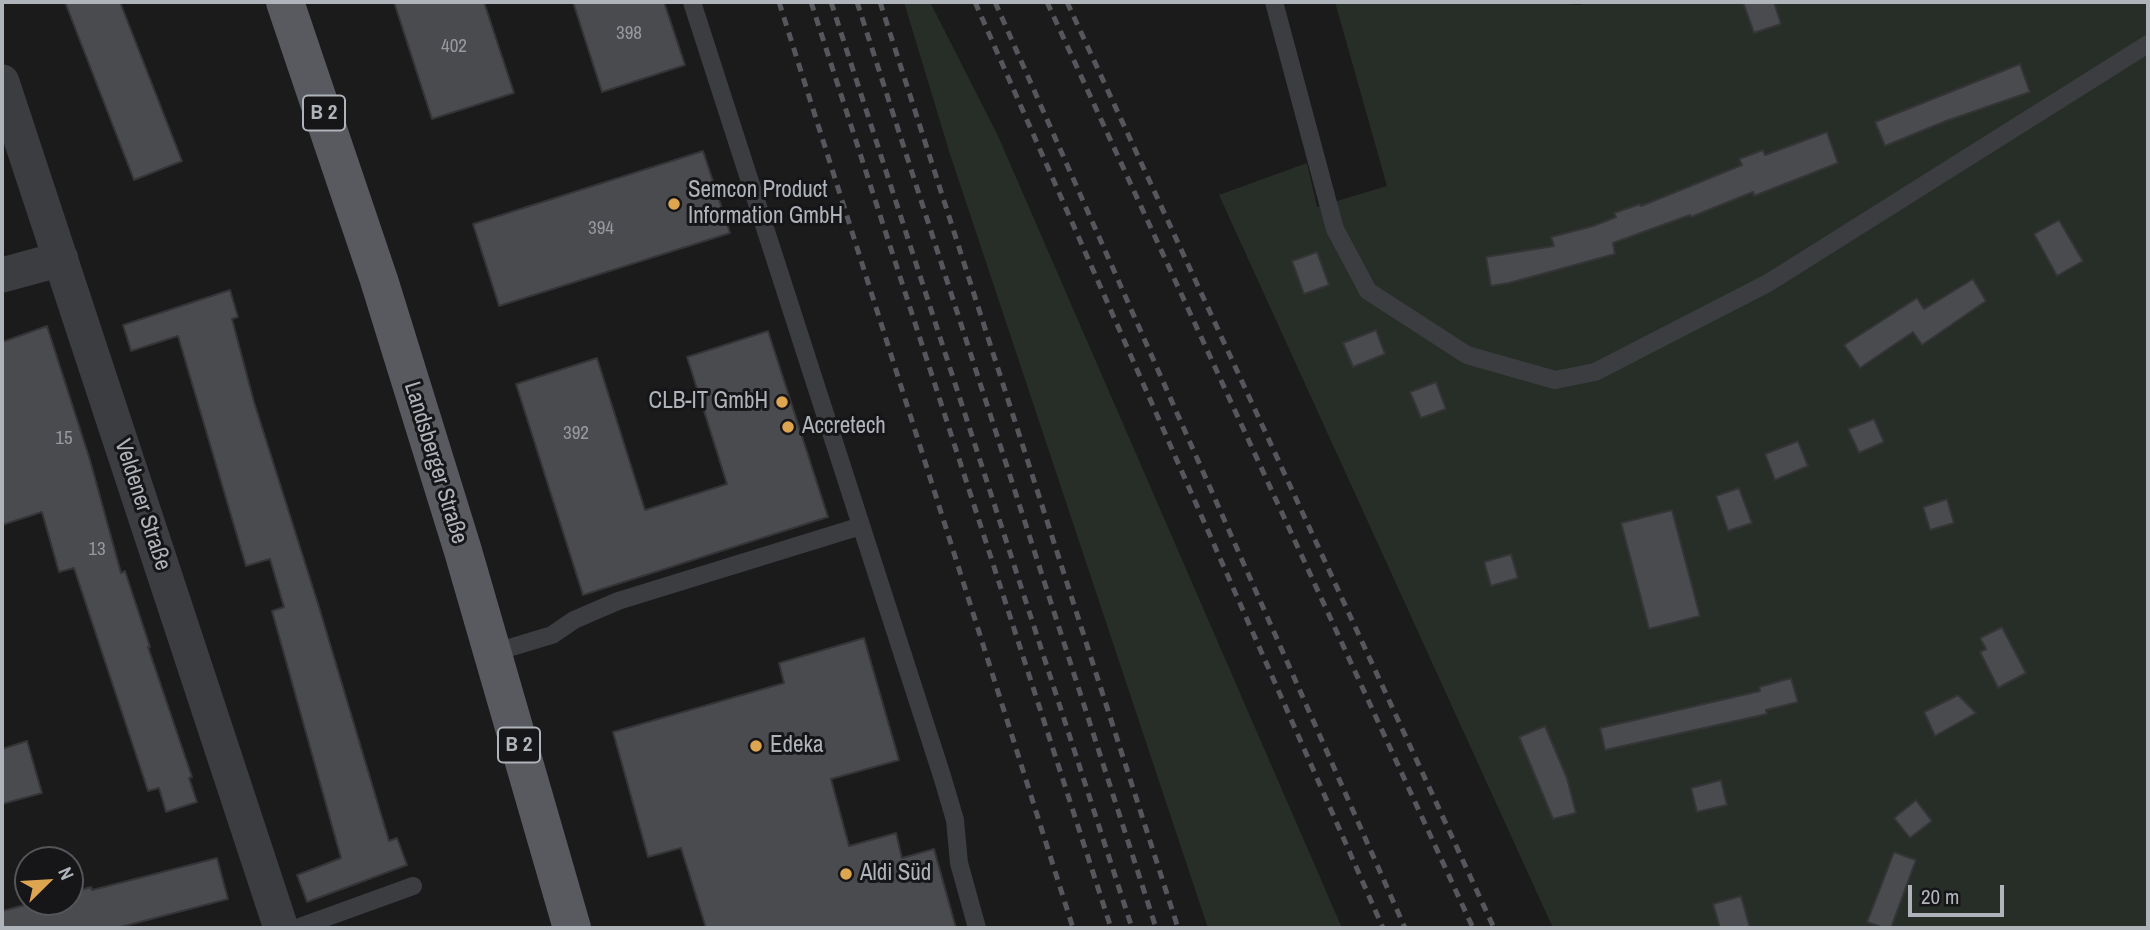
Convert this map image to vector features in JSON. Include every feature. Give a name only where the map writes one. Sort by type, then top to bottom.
[{"type":"main road","name":"Landsberger Straße","points":[[285,2],[375,269],[492,653],[572,928]]},
{"type":"street","name":"Veldener Straße","points":[[2,82],[281,928]]},
{"type":"street","points":[[2,275],[61,259]]},
{"type":"lane","points":[[692,2],[952,809],[959,863],[977,928]]},
{"type":"lane","points":[[1274,2],[1335,229],[1368,291],[1467,355],[1555,380],[1595,372],[1769,283],[2148,44]]},
{"type":"lane","points":[[492,653],[552,635],[574,620],[618,601],[861,526]]},
{"type":"lane","points":[[297,928],[413,886]]},
{"type":"shaded area","points":[[904,2],[930,2],[998,136],[1342,928],[1208,928],[949,151]]},
{"type":"shaded area","points":[[1335,2],[1541,2],[1579,5],[1593,2],[2148,2],[2148,928],[1553,928],[1219,195],[1307,163],[1317,207],[1387,186]]},
{"type":"building","points":[[65,2],[120,2],[182,161],[134,180]]},
{"type":"building","points":[[394,2],[484,2],[514,93],[432,119]]},
{"type":"building","points":[[573,2],[664,2],[685,65],[602,92]]},
{"type":"building","points":[[1743,2],[1774,2],[1781,24],[1754,33]]},
{"type":"building","points":[[2020,64],[2030,92],[1946,121],[1885,146],[1875,122]]},
{"type":"building","points":[[1827,132],[1838,163],[1754,196],[1753,192],[1691,217],[1690,215],[1613,243],[1615,254],[1491,286],[1486,257],[1554,246],[1551,237],[1593,226],[1616,217],[1614,213],[1640,204],[1641,206],[1742,165],[1739,159],[1763,150],[1765,155]]},
{"type":"building","points":[[703,151],[730,233],[499,306],[473,224]]},
{"type":"building","points":[[2059,220],[2083,261],[2057,276],[2034,234]]},
{"type":"building","points":[[1317,252],[1329,285],[1304,294],[1292,261]]},
{"type":"building","points":[[1973,279],[1986,301],[1922,345],[1913,332],[1860,368],[1844,345],[1917,298],[1924,309]]},
{"type":"building","points":[[230,290],[238,317],[232,319],[254,402],[389,841],[397,838],[407,865],[307,902],[297,875],[341,858],[272,611],[284,607],[270,559],[246,566],[178,336],[131,351],[123,325]]},
{"type":"building","points":[[47,326],[90,460],[121,573],[125,571],[192,777],[189,778],[197,802],[166,812],[159,788],[148,791],[74,568],[59,572],[42,512],[2,525],[2,342]]},
{"type":"building","points":[[1376,330],[1385,354],[1353,367],[1343,343]]},
{"type":"building","points":[[768,331],[828,517],[583,595],[516,384],[597,358],[645,510],[727,484],[687,357]]},
{"type":"building","points":[[1436,382],[1446,409],[1421,418],[1410,392]]},
{"type":"building","points":[[1874,419],[1884,442],[1859,453],[1848,429]]},
{"type":"building","points":[[1798,441],[1808,466],[1775,480],[1765,454]]},
{"type":"building","points":[[1739,488],[1752,523],[1728,531],[1716,496]]},
{"type":"building","points":[[1947,499],[1954,523],[1930,530],[1923,507]]},
{"type":"building","points":[[1672,510],[1700,616],[1649,629],[1621,523]]},
{"type":"building","points":[[1511,554],[1518,578],[1491,586],[1484,562]]},
{"type":"building","points":[[2002,627],[2026,673],[1998,688],[1980,652],[1986,649],[1980,638]]},
{"type":"building","points":[[864,638],[899,760],[831,779],[849,846],[896,833],[902,858],[934,849],[956,928],[706,928],[681,848],[648,857],[613,732],[784,683],[779,663]]},
{"type":"building","points":[[1791,678],[1798,702],[1766,710],[1767,714],[1605,750],[1600,728],[1760,691],[1759,687]]},
{"type":"building","points":[[1958,695],[1976,713],[1935,736],[1924,712]]},
{"type":"building","points":[[1545,726],[1567,778],[1576,813],[1553,819],[1519,737]]},
{"type":"building","points":[[27,741],[42,793],[2,804],[2,749]]},
{"type":"building","points":[[1721,780],[1727,805],[1697,812],[1691,788]]},
{"type":"building","points":[[1916,800],[1932,821],[1910,838],[1894,818]]},
{"type":"building","points":[[1894,852],[1916,860],[1891,928],[1884,928],[1867,922]]},
{"type":"building","points":[[217,858],[228,899],[117,928],[2,928],[2,911],[14,908],[14,916],[84,916],[84,889],[91,887],[92,890]]},
{"type":"building","points":[[1741,896],[1750,928],[1720,928],[1713,904]]},
{"type":"railway","points":[[779,2],[1073,928]]},
{"type":"railway","points":[[811,2],[1111,928]]},
{"type":"railway","points":[[831,2],[1132,928]]},
{"type":"railway","points":[[857,2],[1156,928]]},
{"type":"railway","points":[[880,2],[1178,928]]},
{"type":"railway","points":[[975,2],[1383,928]]},
{"type":"railway","points":[[995,2],[1405,928]]},
{"type":"railway","points":[[1047,2],[1473,928]]},
{"type":"railway","points":[[1067,2],[1494,928]]},
{"type":"place","name":"Semcon Product Information GmbH","points":[[674,204]]},
{"type":"place","name":"CLB-IT GmbH","points":[[782,402]]},
{"type":"place","name":"Accretech","points":[[788,427]]},
{"type":"place","name":"Edeka","points":[[756,746]]},
{"type":"place","name":"Aldi Süd","points":[[846,874]]}]
